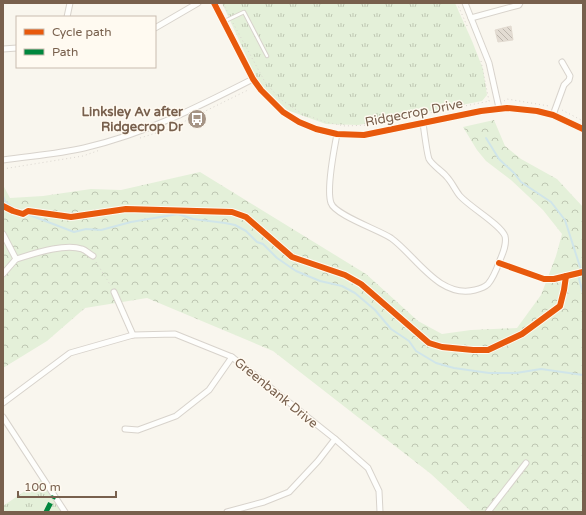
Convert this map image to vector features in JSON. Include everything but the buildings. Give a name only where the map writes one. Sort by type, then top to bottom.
[{"type":"street","points":[[67,16],[70,3]]},
{"type":"street","points":[[156,27],[198,3]]},
{"type":"street","name":"Ridgecrop Drive","points":[[214,3],[253,79],[261,90],[283,112],[299,122],[316,129],[337,134],[364,134],[499,108],[537,111],[553,115],[583,129]]},
{"type":"street","points":[[465,3],[489,63],[499,108]]},
{"type":"street","points":[[471,18],[519,5],[520,3]]},
{"type":"street","points":[[3,49],[16,48]]},
{"type":"street","points":[[553,115],[564,85],[569,80],[570,76],[562,62]]},
{"type":"street","points":[[3,160],[83,148],[145,130],[182,114],[253,79]]},
{"type":"street","points":[[337,134],[330,190],[332,204],[339,212],[392,239],[446,287],[468,292],[479,289],[488,285],[494,274],[505,248],[505,237],[500,227],[460,196],[447,177],[429,159],[423,123]]},
{"type":"street","points":[[3,234],[16,260]]},
{"type":"street","points":[[3,274],[16,260],[47,250],[67,247],[82,249],[92,256]]},
{"type":"street","points":[[114,292],[132,335]]},
{"type":"street","name":"Greenbank Drive","points":[[3,403],[70,353],[132,335],[175,334],[232,357],[368,468],[378,491],[380,512]]},
{"type":"street","points":[[124,429],[138,430],[176,416],[209,390],[232,357]]},
{"type":"street","points":[[3,417],[65,512]]},
{"type":"street","points":[[227,512],[264,502],[289,492],[318,462],[334,439]]},
{"type":"street","points":[[488,512],[526,463]]},
{"type":"lane","points":[[223,22],[244,12],[267,56]]},
{"type":"path","points":[[222,3],[265,82],[280,99],[301,113],[325,122],[345,126],[369,125],[489,101],[505,101],[507,99],[543,104],[564,111],[583,121]]},
{"type":"path","points":[[457,3],[469,30]]},
{"type":"path","points":[[481,61],[490,97],[489,101]]},
{"type":"path","points":[[92,256],[114,292]]},
{"type":"green space","points":[[222,3],[455,3],[483,69],[487,95],[482,101],[358,125],[326,124],[287,110],[258,82]]},
{"type":"green space","points":[[494,120],[505,146],[521,159],[557,179],[583,207],[583,512],[472,512],[431,474],[273,351],[147,298],[85,308],[47,341],[3,368],[3,185],[10,198],[43,196],[91,189],[121,190],[200,172],[366,274],[418,321],[442,334],[471,330],[517,328],[541,295],[556,256],[562,234],[543,210],[511,180],[486,161],[477,150],[463,127]]},
{"type":"green space","points":[[41,480],[62,512],[3,512],[3,506]]},
{"type":"waterway","points":[[486,138],[499,159],[521,182],[551,202],[565,220],[581,270],[579,279],[583,293]]},
{"type":"waterway","points":[[3,196],[5,201],[14,209],[74,232],[86,229],[101,230],[131,222],[178,214],[193,219],[235,225],[246,231],[257,242],[263,244],[277,258],[296,271],[320,281],[342,286],[355,293],[375,310],[391,329],[409,341],[416,351],[436,363],[454,368],[489,373],[516,373],[541,369],[583,375]]},
{"type":"waterway","points":[[583,304],[583,316]]},
{"type":"marked path","points":[[46,512],[54,496]]},
{"type":"cycle path","points":[[214,3],[253,79],[261,90],[283,112],[299,122],[316,129],[337,134],[364,135],[481,111],[507,108],[537,111],[553,115],[583,129]]},
{"type":"cycle path","points":[[3,206],[23,214],[28,211],[71,217],[126,209],[232,212],[246,217],[292,257],[345,275],[361,284],[429,343],[442,347],[488,350],[522,334],[560,306],[566,276]]},
{"type":"cycle path","points":[[499,263],[544,279],[554,279],[583,272]]},
{"type":"place","name":"Linksley Av after Ridgecrop Dr","points":[[197,119]]}]
